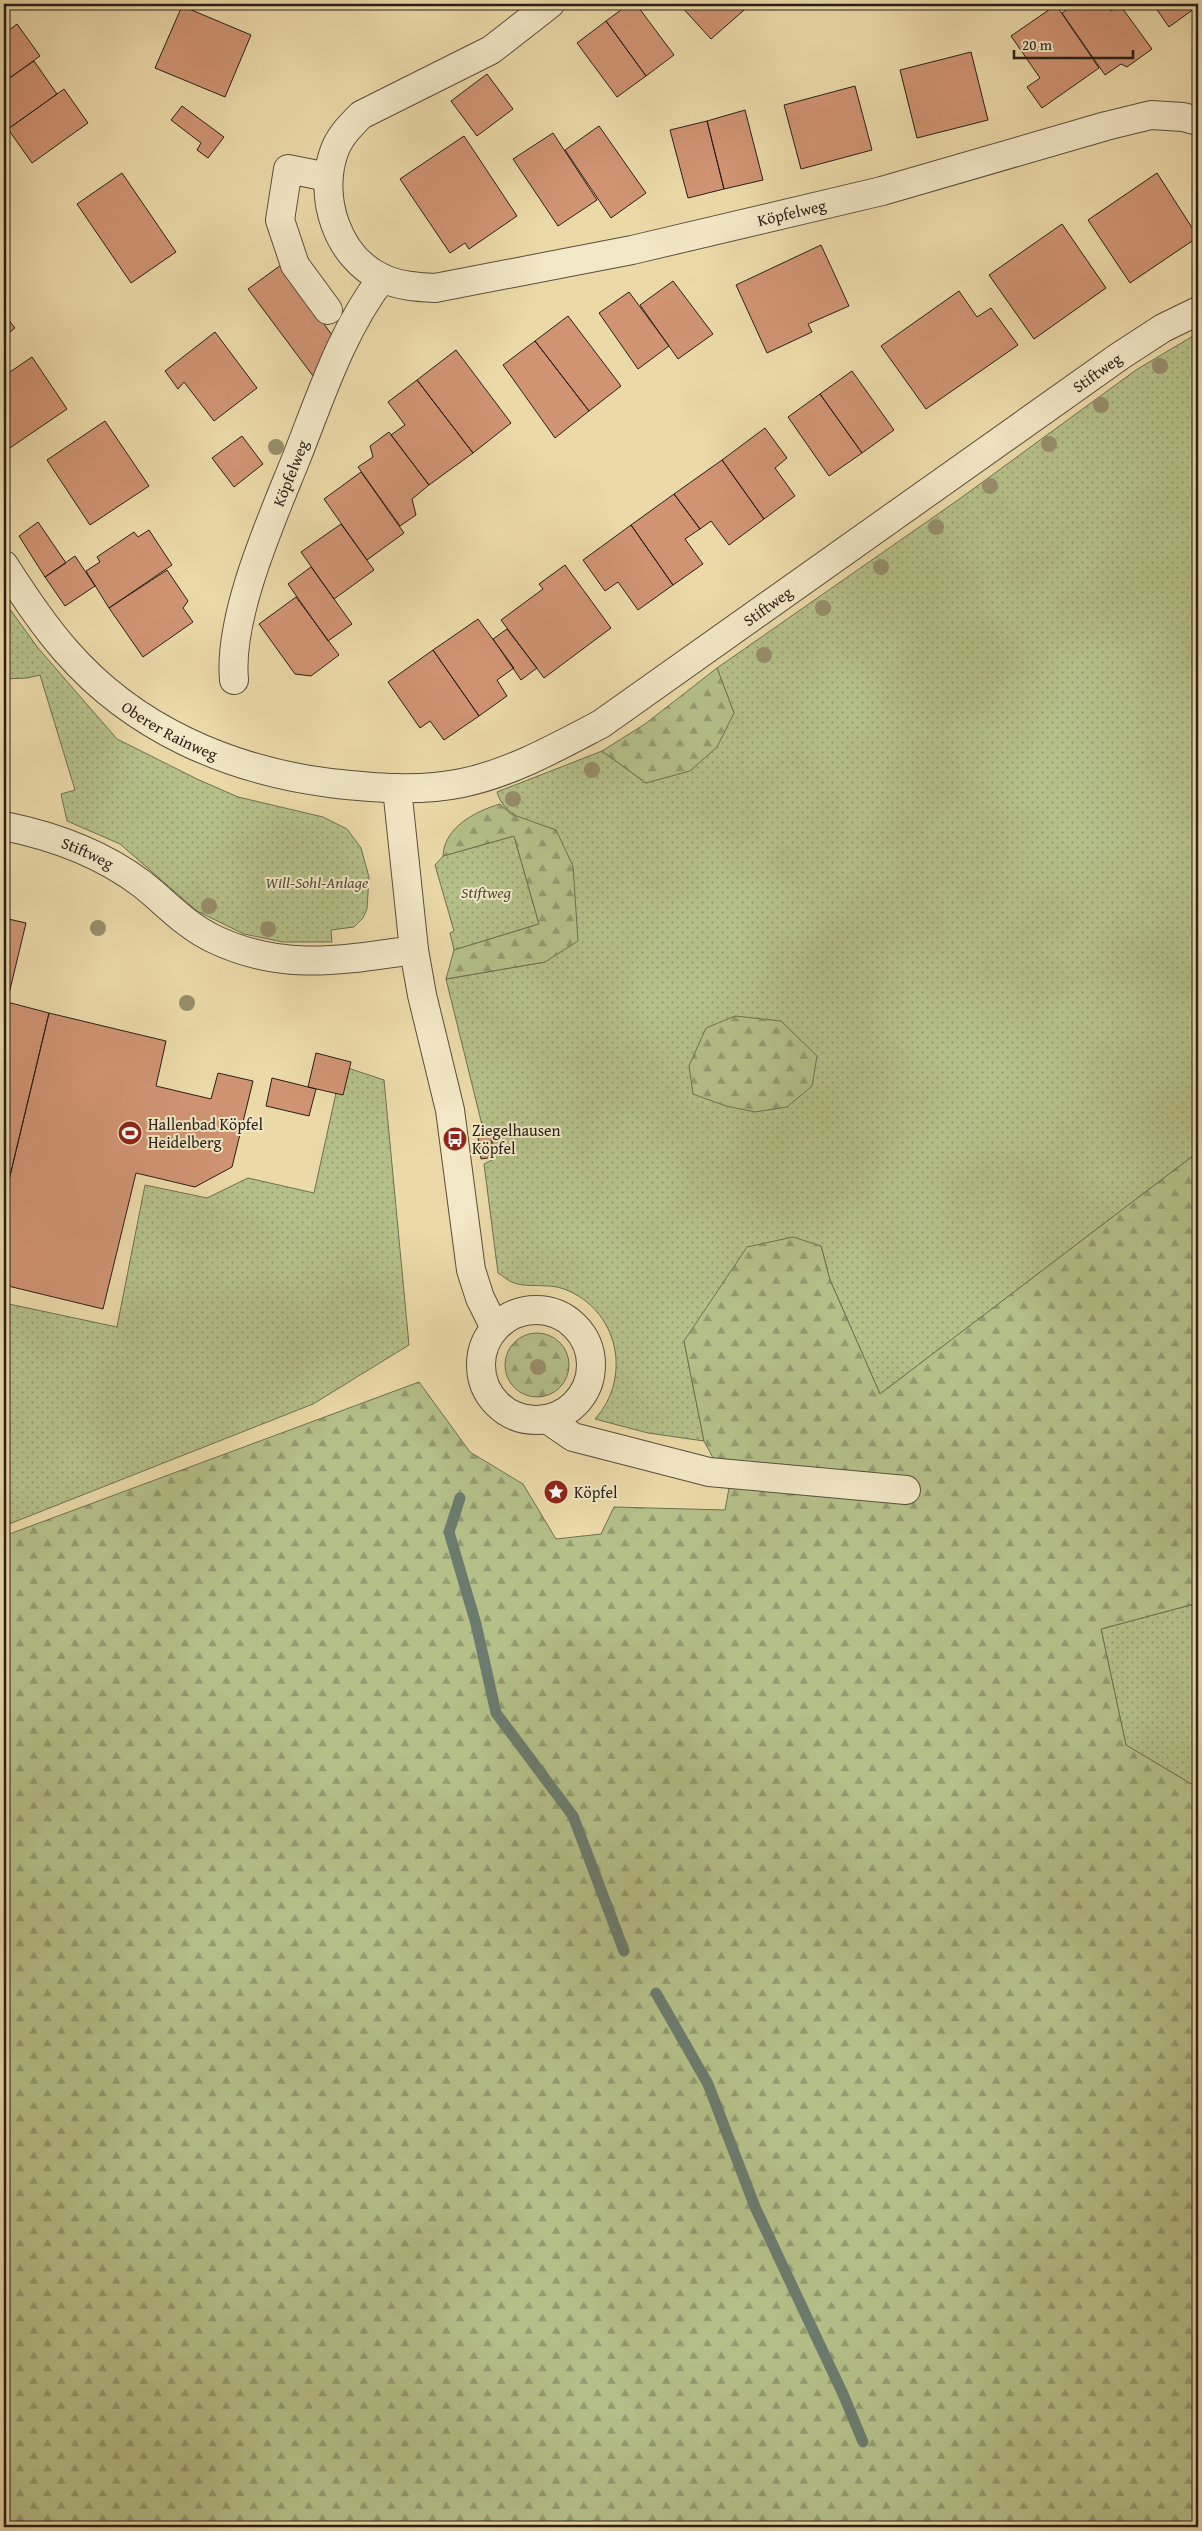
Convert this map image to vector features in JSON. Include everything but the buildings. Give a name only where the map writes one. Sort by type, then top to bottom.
[{"type":"street","name":"Köpfelweg","points":[[550,4],[491,50],[360,115],[344,132],[334,152],[328,177],[328,202],[333,220],[342,238],[368,269],[382,278],[408,286],[435,288],[549,268],[882,191],[1106,126],[1151,115],[1183,117],[1198,122]]},
{"type":"street","points":[[328,177],[288,169],[280,220],[295,265],[328,310]]},
{"type":"street","name":"Köpfelweg","points":[[234,680],[234,648],[240,616],[270,523],[337,352],[367,298],[382,278]]},
{"type":"street","name":"Stiftweg","points":[[397,788],[430,787],[485,777],[557,747],[601,724],[1120,356],[1163,328],[1198,312]]},
{"type":"street","name":"Oberer Rainweg","points":[[4,565],[48,628],[72,657],[120,702],[161,728],[202,750],[237,763],[276,773],[345,784],[397,788]]},
{"type":"street","points":[[397,788],[414,950],[422,995],[450,1110],[471,1270],[480,1298],[495,1328]]},
{"type":"street","name":"Stiftweg","points":[[4,826],[42,834],[78,846],[109,862],[142,884],[200,932],[231,947],[287,961],[340,960],[414,950]]},
{"type":"street","points":[[537,1309],[558,1314],[568,1319],[583,1334],[591,1354],[592,1365],[587,1386],[576,1404],[558,1416],[547,1419],[536,1420],[515,1416],[505,1411],[490,1395],[482,1375],[481,1364],[485,1343],[495,1328],[516,1314],[537,1309]]},
{"type":"street","points":[[547,1419],[572,1437],[709,1472],[906,1490]]},
{"type":"green space","points":[[1198,333],[1198,1152],[880,1394],[830,1280],[821,1246],[684,1341],[704,1441],[648,1433],[595,1419],[607,1402],[614,1384],[616,1365],[614,1346],[608,1328],[597,1312],[582,1299],[564,1289],[514,1283],[498,1273],[484,1164],[494,1159],[492,1133],[483,1129],[446,979],[545,962],[556,830],[529,822],[513,814],[506,808],[497,792],[602,751],[646,783],[734,713],[717,668],[958,500],[1136,370]]},
{"type":"green space","name":"Will-Sohl-Anlage","points":[[4,601],[38,648],[117,739],[238,797],[323,817],[347,829],[361,848],[369,877],[367,909],[363,918],[354,927],[331,930],[332,942],[283,942],[244,934],[197,911],[120,844],[67,821],[61,794],[75,790],[40,675],[27,678],[4,679]]},
{"type":"green space","points":[[717,668],[734,713],[717,747],[690,771],[646,783],[602,751],[645,724]]},
{"type":"green space","points":[[500,804],[511,814],[556,830],[573,866],[578,941],[545,962],[446,979],[454,950],[539,924],[514,836],[443,856],[449,837],[455,829],[481,811]]},
{"type":"green space","name":"Stiftweg","points":[[514,836],[539,924],[454,950],[450,933],[454,931],[435,865],[443,856]]},
{"type":"green space","points":[[735,1016],[781,1021],[817,1056],[812,1086],[787,1107],[755,1112],[726,1106],[693,1094],[689,1066],[706,1028]]},
{"type":"green space","points":[[342,1066],[384,1080],[409,1345],[313,1404],[4,1526],[4,1303],[117,1327],[145,1185],[207,1198],[248,1178],[314,1193]]},
{"type":"green space","points":[[1198,1152],[1198,1603],[1101,1629],[1126,1745],[1198,1788],[1198,2527],[4,2527],[4,1536],[419,1382],[470,1452],[523,1484],[556,1539],[601,1534],[614,1507],[725,1510],[729,1488],[704,1441],[684,1341],[747,1247],[793,1237],[821,1246],[830,1280],[880,1394]]},
{"type":"green space","points":[[531,1333],[543,1333],[560,1342],[567,1353],[569,1365],[567,1377],[560,1388],[543,1397],[531,1397],[519,1392],[510,1383],[505,1371],[505,1359],[510,1347],[519,1338]]},
{"type":"green space","points":[[1198,1603],[1198,1788],[1126,1745],[1101,1629]]},
{"type":"waterway","points":[[460,1498],[449,1532],[476,1624],[496,1713],[573,1816],[624,1951]]},
{"type":"waterway","points":[[656,1993],[708,2084],[755,2207],[843,2394],[863,2442]]},
{"type":"place","name":"Hallenbad Köpfel Heidelberg","points":[[130,1133]]},
{"type":"place","name":"Ziegelhausen Köpfel","points":[[455,1139]]},
{"type":"place","name":"Köpfel","points":[[556,1492]]}]
